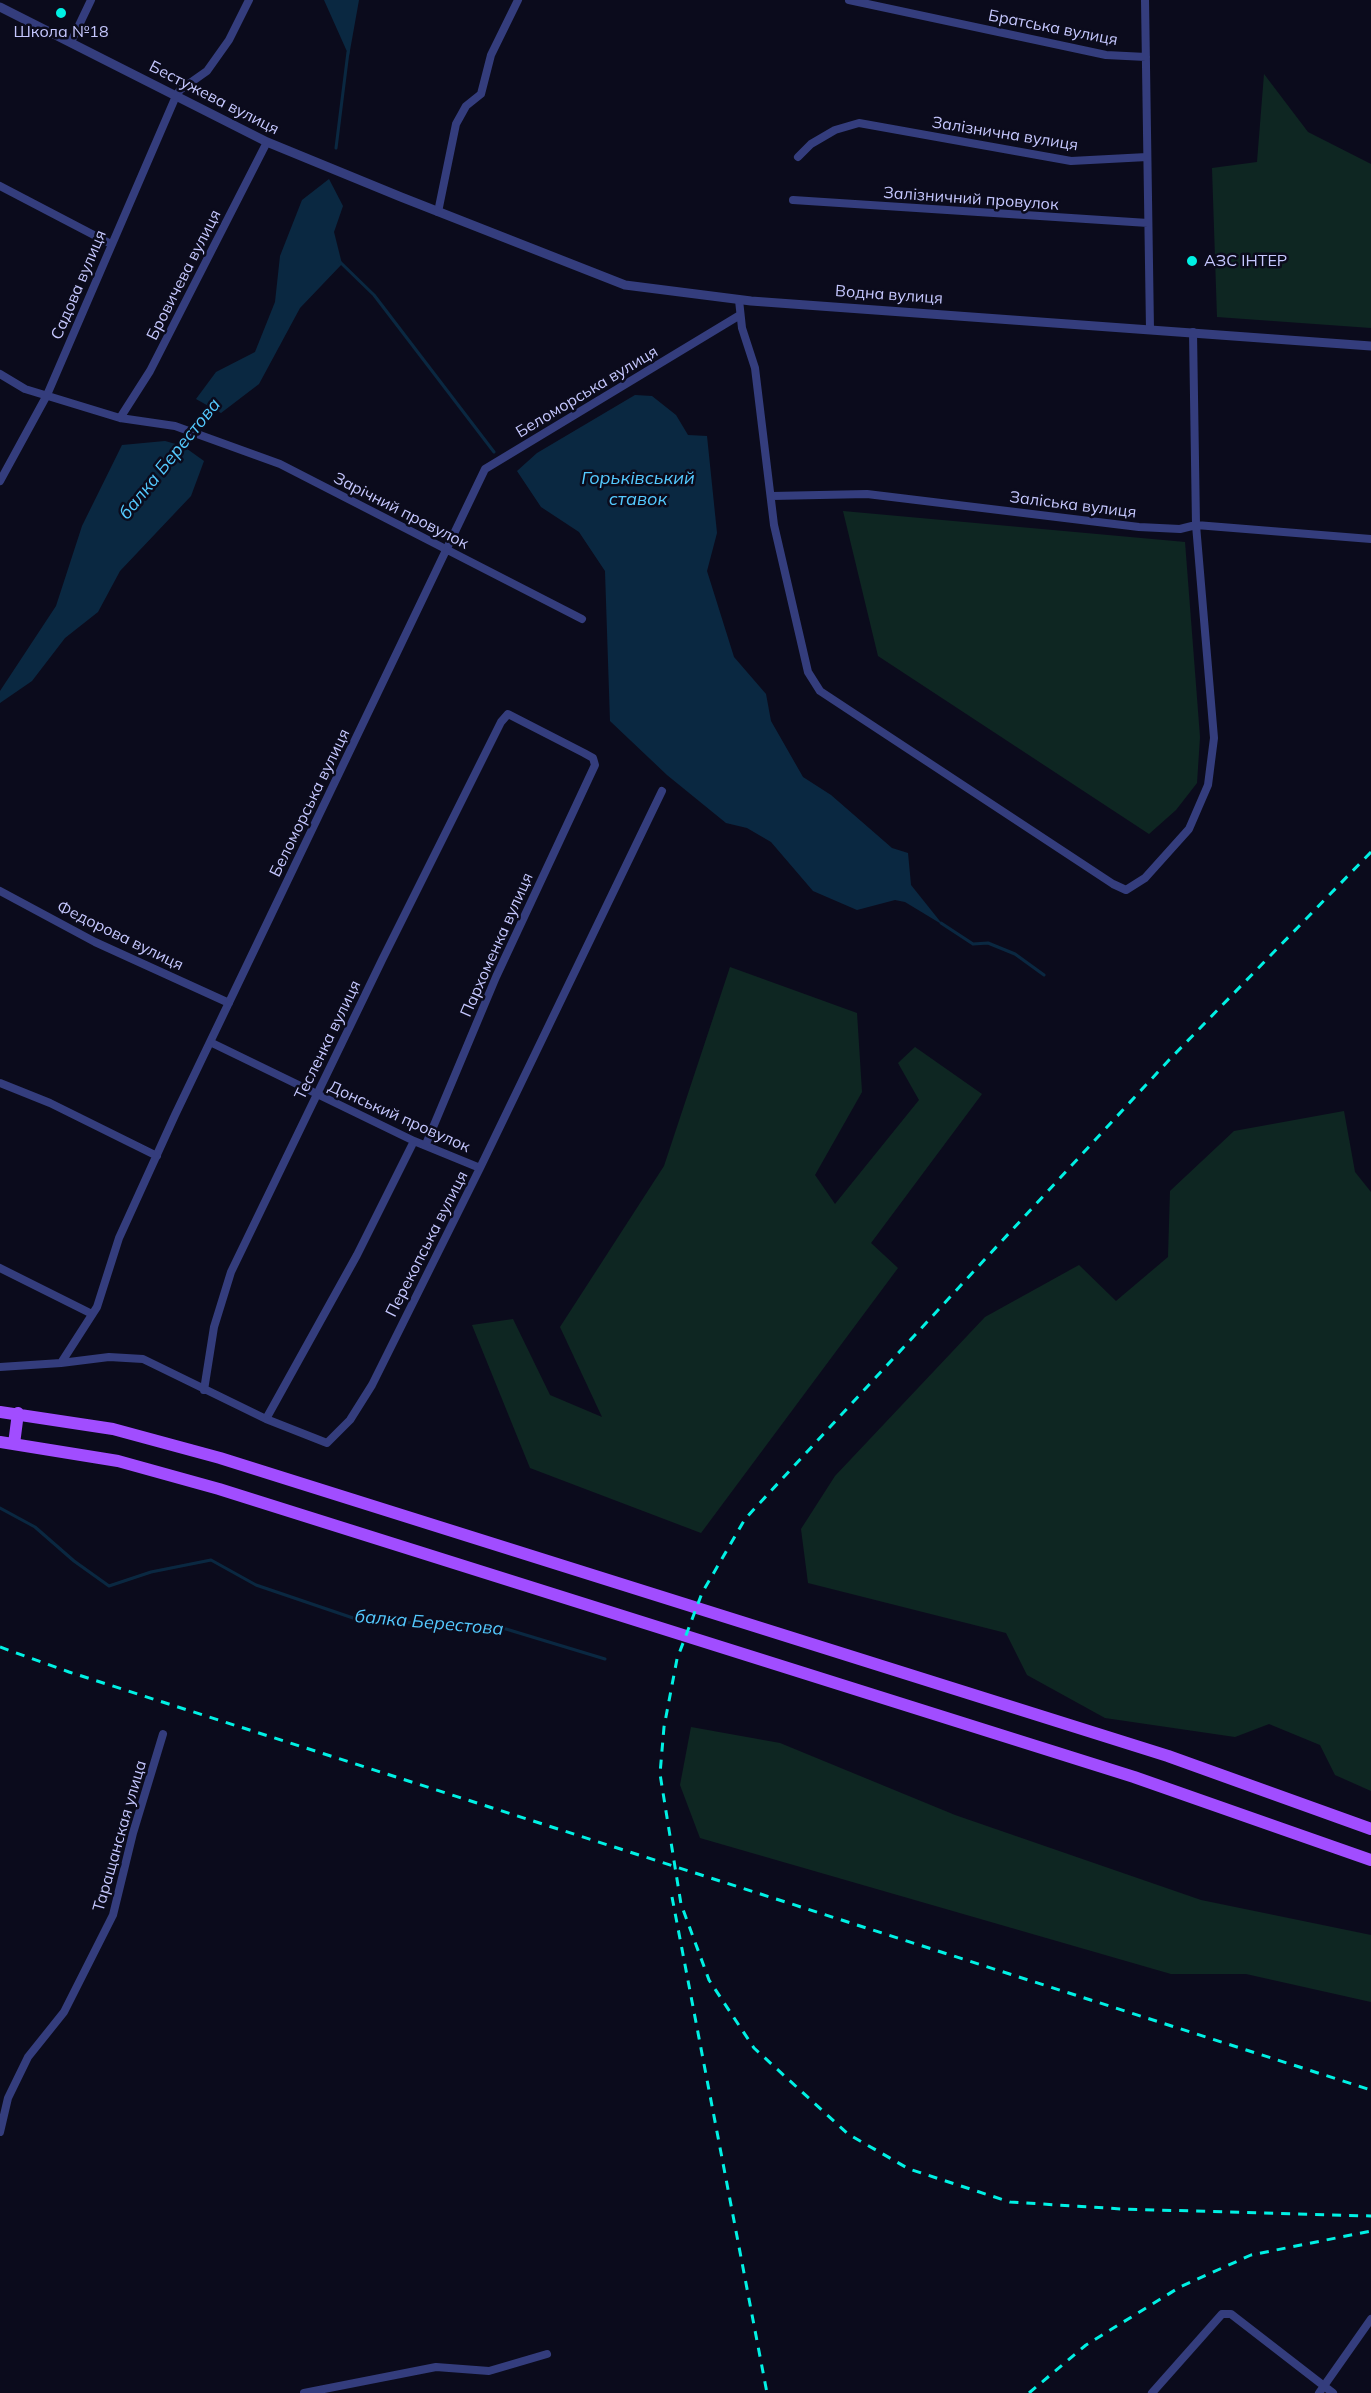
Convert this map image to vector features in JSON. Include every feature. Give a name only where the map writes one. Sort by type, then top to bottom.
[{"type":"main road","points":[[0,1412],[87,1424],[220,1458],[1168,1756],[1371,1829]]},
{"type":"main road","points":[[14,1444],[18,1413]]},
{"type":"main road","points":[[0,1443],[82,1454],[170,1474],[1134,1777],[1371,1860]]},
{"type":"street","points":[[71,42],[91,0]]},
{"type":"street","points":[[176,96],[180,90],[207,71],[229,40],[249,0]]},
{"type":"street","points":[[438,212],[456,123],[466,106],[481,94],[491,55],[518,0]]},
{"type":"street","name":"Братська вулиця","points":[[849,0],[1106,55],[1146,57]]},
{"type":"street","points":[[1145,0],[1150,329]]},
{"type":"street","name":"Бестужева вулиця","points":[[0,7],[267,142],[419,205]]},
{"type":"street","name":"Садова вулиця","points":[[0,481],[47,395],[176,96]]},
{"type":"street","name":"Залізнична вулиця","points":[[798,157],[811,144],[836,130],[859,123],[1071,161],[1147,157]]},
{"type":"street","name":"Бровичева вулиця","points":[[120,418],[150,371],[267,142]]},
{"type":"street","points":[[0,186],[111,244]]},
{"type":"street","name":"Залізничний провулок","points":[[793,200],[1148,223]]},
{"type":"street","name":"Водна вулиця","points":[[419,205],[625,285],[740,300],[1371,346]]},
{"type":"street","points":[[740,300],[740,315],[747,349],[755,368],[774,525],[808,672],[820,691],[1113,884],[1126,890],[1145,878],[1189,829],[1208,785],[1214,738],[1196,525],[1193,332]]},
{"type":"street","name":"Беломорська вулиця","points":[[62,1363],[92,1314],[119,1238],[210,1042],[373,704],[394,654],[485,469],[740,315]]},
{"type":"street","name":"Зарічний провулок","points":[[0,374],[25,389],[120,418],[175,426],[280,464],[582,619]]},
{"type":"street","name":"Заліська вулиця","points":[[772,496],[867,494],[1139,527],[1180,529],[1196,525],[1371,539]]},
{"type":"street","name":"Пархоменка вулиця","points":[[426,1144],[501,967],[595,765],[593,758],[508,714]]},
{"type":"street","name":"Тесленка вулиця","points":[[204,1390],[214,1328],[231,1272],[315,1095],[501,722],[508,714]]},
{"type":"street","name":"Перекопська вулиця","points":[[62,1363],[109,1357],[143,1359],[266,1419],[327,1443],[350,1420],[372,1385],[480,1168],[662,791]]},
{"type":"street","name":"Федорова вулиця","points":[[0,891],[95,942],[229,1003]]},
{"type":"street","name":"Донський провулок","points":[[210,1042],[315,1095],[414,1141],[480,1168]]},
{"type":"street","points":[[0,1083],[50,1103],[157,1156]]},
{"type":"street","points":[[266,1419],[357,1255],[414,1141]]},
{"type":"street","points":[[0,1268],[92,1314]]},
{"type":"street","points":[[0,1367],[62,1363]]},
{"type":"street","name":"Таращанская улица","points":[[0,2132],[8,2098],[28,2057],[64,2012],[113,1915],[163,1734]]},
{"type":"street","points":[[1152,2393],[1222,2314],[1231,2314],[1322,2390],[1333,2393]]},
{"type":"street","points":[[1322,2390],[1371,2319]]},
{"type":"street","points":[[304,2393],[436,2367],[489,2371],[547,2354]]},
{"type":"green space","points":[[1264,74],[1308,132],[1371,164],[1371,328],[1217,317],[1212,168],[1257,162]]},
{"type":"green space","points":[[843,511],[1185,542],[1200,737],[1197,783],[1176,810],[1149,834],[878,656]]},
{"type":"green space","points":[[730,967],[857,1013],[862,1092],[815,1175],[835,1204],[919,1100],[898,1063],[915,1047],[982,1094],[871,1243],[898,1268],[701,1533],[530,1468],[472,1325],[513,1319],[550,1395],[602,1417],[560,1327],[664,1166]]},
{"type":"green space","points":[[1344,1111],[1355,1172],[1371,1192],[1371,1791],[1335,1775],[1320,1745],[1269,1724],[1235,1737],[1105,1718],[1027,1675],[1006,1633],[808,1583],[801,1529],[835,1476],[985,1317],[1079,1265],[1116,1301],[1168,1257],[1170,1191],[1234,1131]]},
{"type":"green space","points":[[691,1727],[780,1743],[955,1815],[1201,1900],[1371,1935],[1371,2002],[1246,1974],[1171,1974],[700,1838],[680,1785]]},
{"type":"water","points":[[324,0],[359,0],[349,56]]},
{"type":"water","points":[[329,179],[343,206],[334,232],[342,264],[300,308],[259,384],[221,413],[196,399],[216,372],[255,352],[275,302],[280,256],[302,200]]},
{"type":"water","name":"Горьківський ставок","points":[[635,395],[652,396],[676,415],[688,435],[707,436],[717,533],[707,571],[734,657],[766,694],[771,721],[803,777],[831,795],[892,848],[908,853],[911,885],[943,925],[905,902],[895,900],[857,910],[813,891],[771,842],[747,828],[726,823],[667,775],[610,721],[605,571],[579,532],[541,507],[517,471],[537,453]]},
{"type":"water","points":[[165,441],[183,446],[204,461],[191,496],[120,571],[98,612],[65,638],[32,681],[0,703],[0,691],[56,606],[82,526],[122,445]]},
{"type":"waterway","name":"балка Берестова","points":[[336,148],[348,52]]},
{"type":"waterway","points":[[340,262],[374,295],[494,452]]},
{"type":"waterway","name":"балка Берестова","points":[[181,448],[211,403]]},
{"type":"waterway","points":[[941,923],[973,944],[988,943],[1015,954],[1044,975]]},
{"type":"waterway","name":"балка Берестова","points":[[0,1508],[35,1527],[74,1561],[109,1586],[151,1572],[211,1560],[256,1585],[356,1619],[506,1629],[605,1659]]},
{"type":"railway","points":[[1371,852],[1169,1060],[745,1519],[702,1593],[677,1659],[664,1727],[660,1774],[681,1904],[709,1980],[754,2048],[848,2134],[909,2169],[1010,2202],[1122,2209],[1371,2216]]},
{"type":"railway","points":[[0,1647],[69,1672],[1371,2090]]},
{"type":"railway","points":[[672,1897],[767,2393]]},
{"type":"railway","points":[[1029,2393],[1086,2345],[1180,2287],[1251,2255],[1371,2231]]},
{"type":"place","name":"Школа №18","points":[[61,13]]},
{"type":"place","name":"АЗС ІНТЕР","points":[[1192,261]]}]
